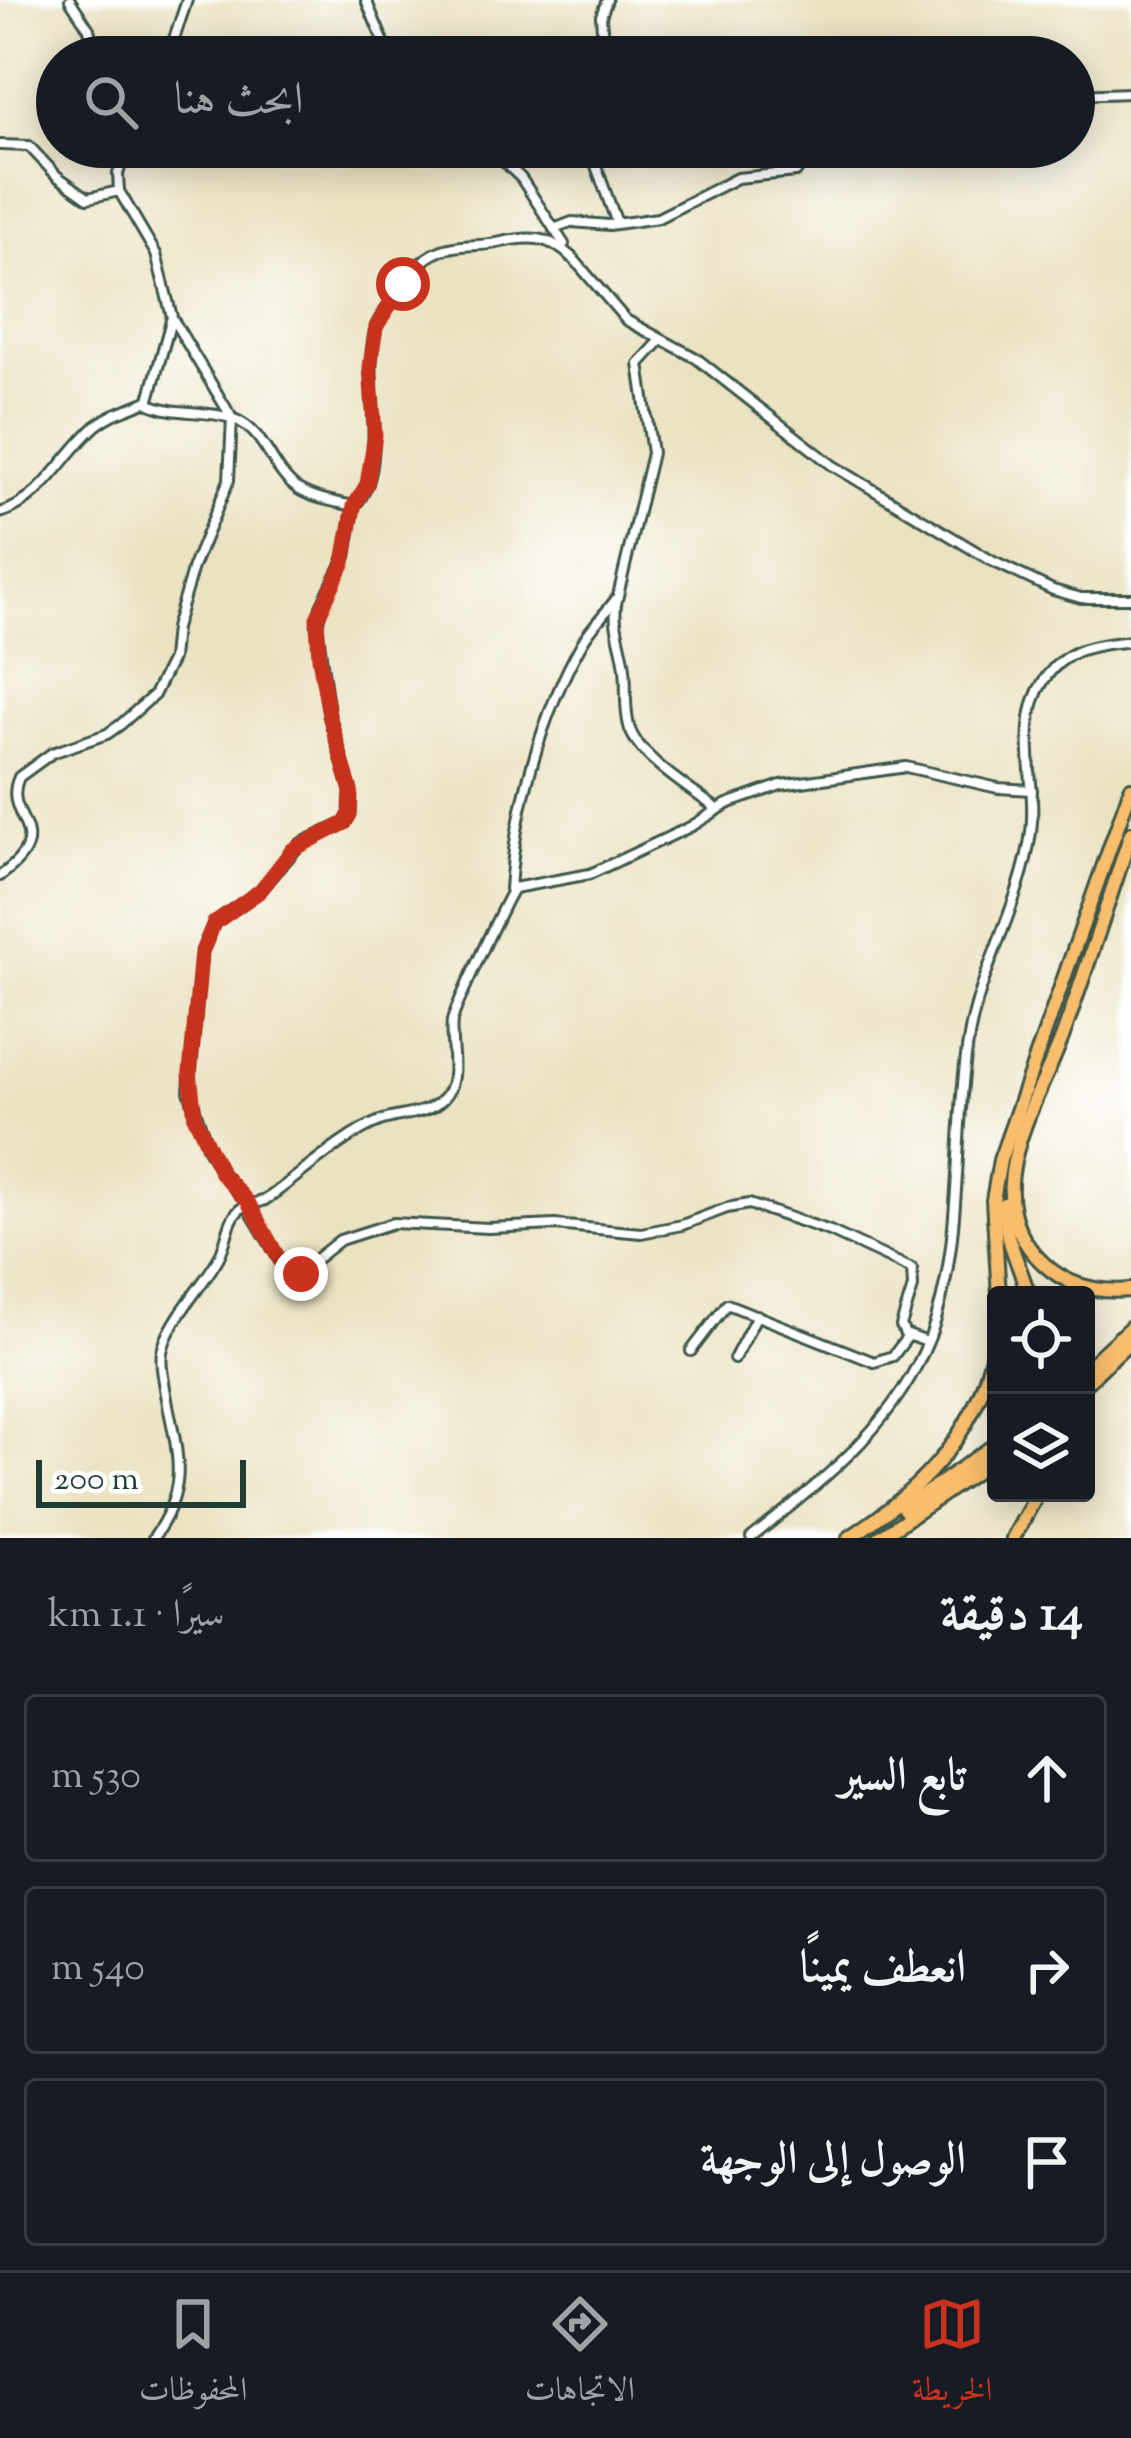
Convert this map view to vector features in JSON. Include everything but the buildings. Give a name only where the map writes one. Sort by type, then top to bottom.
[{"type":"highway","points":[[998,1286],[993,1213],[997,1174],[1131,788]]},
{"type":"highway","points":[[1022,1286],[1005,1224],[1005,1184],[1061,1039],[1131,833]]},
{"type":"highway","points":[[1013,1155],[1011,1206],[1036,1256],[1070,1282],[1100,1291],[1131,1290]]},
{"type":"highway","points":[[997,1174],[1000,1234],[1021,1286]]},
{"type":"highway","points":[[1095,1361],[1131,1327]]},
{"type":"highway","points":[[1095,1374],[1131,1340]]},
{"type":"highway","points":[[854,1538],[913,1492],[950,1450],[979,1397],[987,1367]]},
{"type":"highway","points":[[854,1538],[987,1450]]},
{"type":"highway","points":[[879,1538],[987,1464]]},
{"type":"highway","points":[[1009,1538],[1029,1502]]},
{"type":"street","points":[[70,0],[91,36]]},
{"type":"street","points":[[175,36],[187,0]]},
{"type":"street","points":[[366,0],[381,36]]},
{"type":"street","points":[[602,36],[601,16],[608,0]]},
{"type":"street","points":[[1095,94],[1131,93]]},
{"type":"street","points":[[0,145],[29,146],[36,154]]},
{"type":"street","points":[[50,168],[88,198],[119,190]]},
{"type":"street","points":[[120,168],[119,190],[156,254],[172,317],[232,418],[259,437],[275,464],[298,488],[354,506]]},
{"type":"street","points":[[510,168],[573,259]]},
{"type":"street","points":[[597,168],[617,223]]},
{"type":"street","points":[[554,230],[572,222],[617,223],[671,214],[743,176],[790,174],[797,168]]},
{"type":"street","points":[[927,1342],[908,1336],[901,1326],[913,1287],[912,1269],[830,1231],[754,1205],[734,1206],[682,1226],[641,1233],[555,1225],[488,1228],[393,1223],[340,1240],[301,1274],[283,1266],[208,1149],[189,1091],[201,954],[214,923],[260,891],[292,850],[345,823],[350,814],[351,791],[329,715],[317,626],[320,606],[346,556],[354,506],[367,484],[374,442],[370,367],[376,327],[411,271],[449,248],[524,236],[560,246],[626,320],[696,358],[832,465],[992,561],[1070,596],[1131,598]]},
{"type":"street","points":[[147,400],[172,317]]},
{"type":"street","points":[[660,340],[639,364],[652,453],[614,616],[632,736],[659,764],[717,809]]},
{"type":"street","points":[[147,400],[157,408],[232,418]]},
{"type":"street","points":[[3,515],[42,485],[98,424],[147,400]]},
{"type":"street","points":[[0,876],[26,853],[28,834],[15,795],[20,777],[52,753],[120,725],[161,685],[172,659],[175,628],[193,567],[229,480],[232,418]]},
{"type":"street","points":[[153,1538],[171,1512],[178,1486],[178,1446],[161,1363],[168,1330],[192,1303],[217,1262],[232,1214],[266,1200],[370,1126],[418,1113],[443,1099],[452,1078],[453,1014],[510,891],[520,804],[552,704],[584,640],[618,598]]},
{"type":"street","points":[[752,1538],[877,1428],[905,1388],[927,1342],[945,1279],[971,1026],[1033,825],[1030,719],[1044,680],[1073,652],[1096,644],[1128,642]]},
{"type":"street","points":[[510,891],[590,874],[692,826],[717,809],[781,785],[892,767],[1032,790]]},
{"type":"street","points":[[691,1351],[727,1304],[874,1363],[893,1356],[908,1336]]},
{"type":"street","points":[[734,1359],[757,1315]]},
{"type":"route","points":[[301,1274],[283,1266],[248,1202],[221,1173],[195,1118],[189,1091],[201,954],[214,923],[244,906],[292,850],[345,823],[350,814],[351,791],[329,715],[317,618],[344,562],[354,506],[367,484],[375,435],[370,367],[376,327],[403,284]]}]
